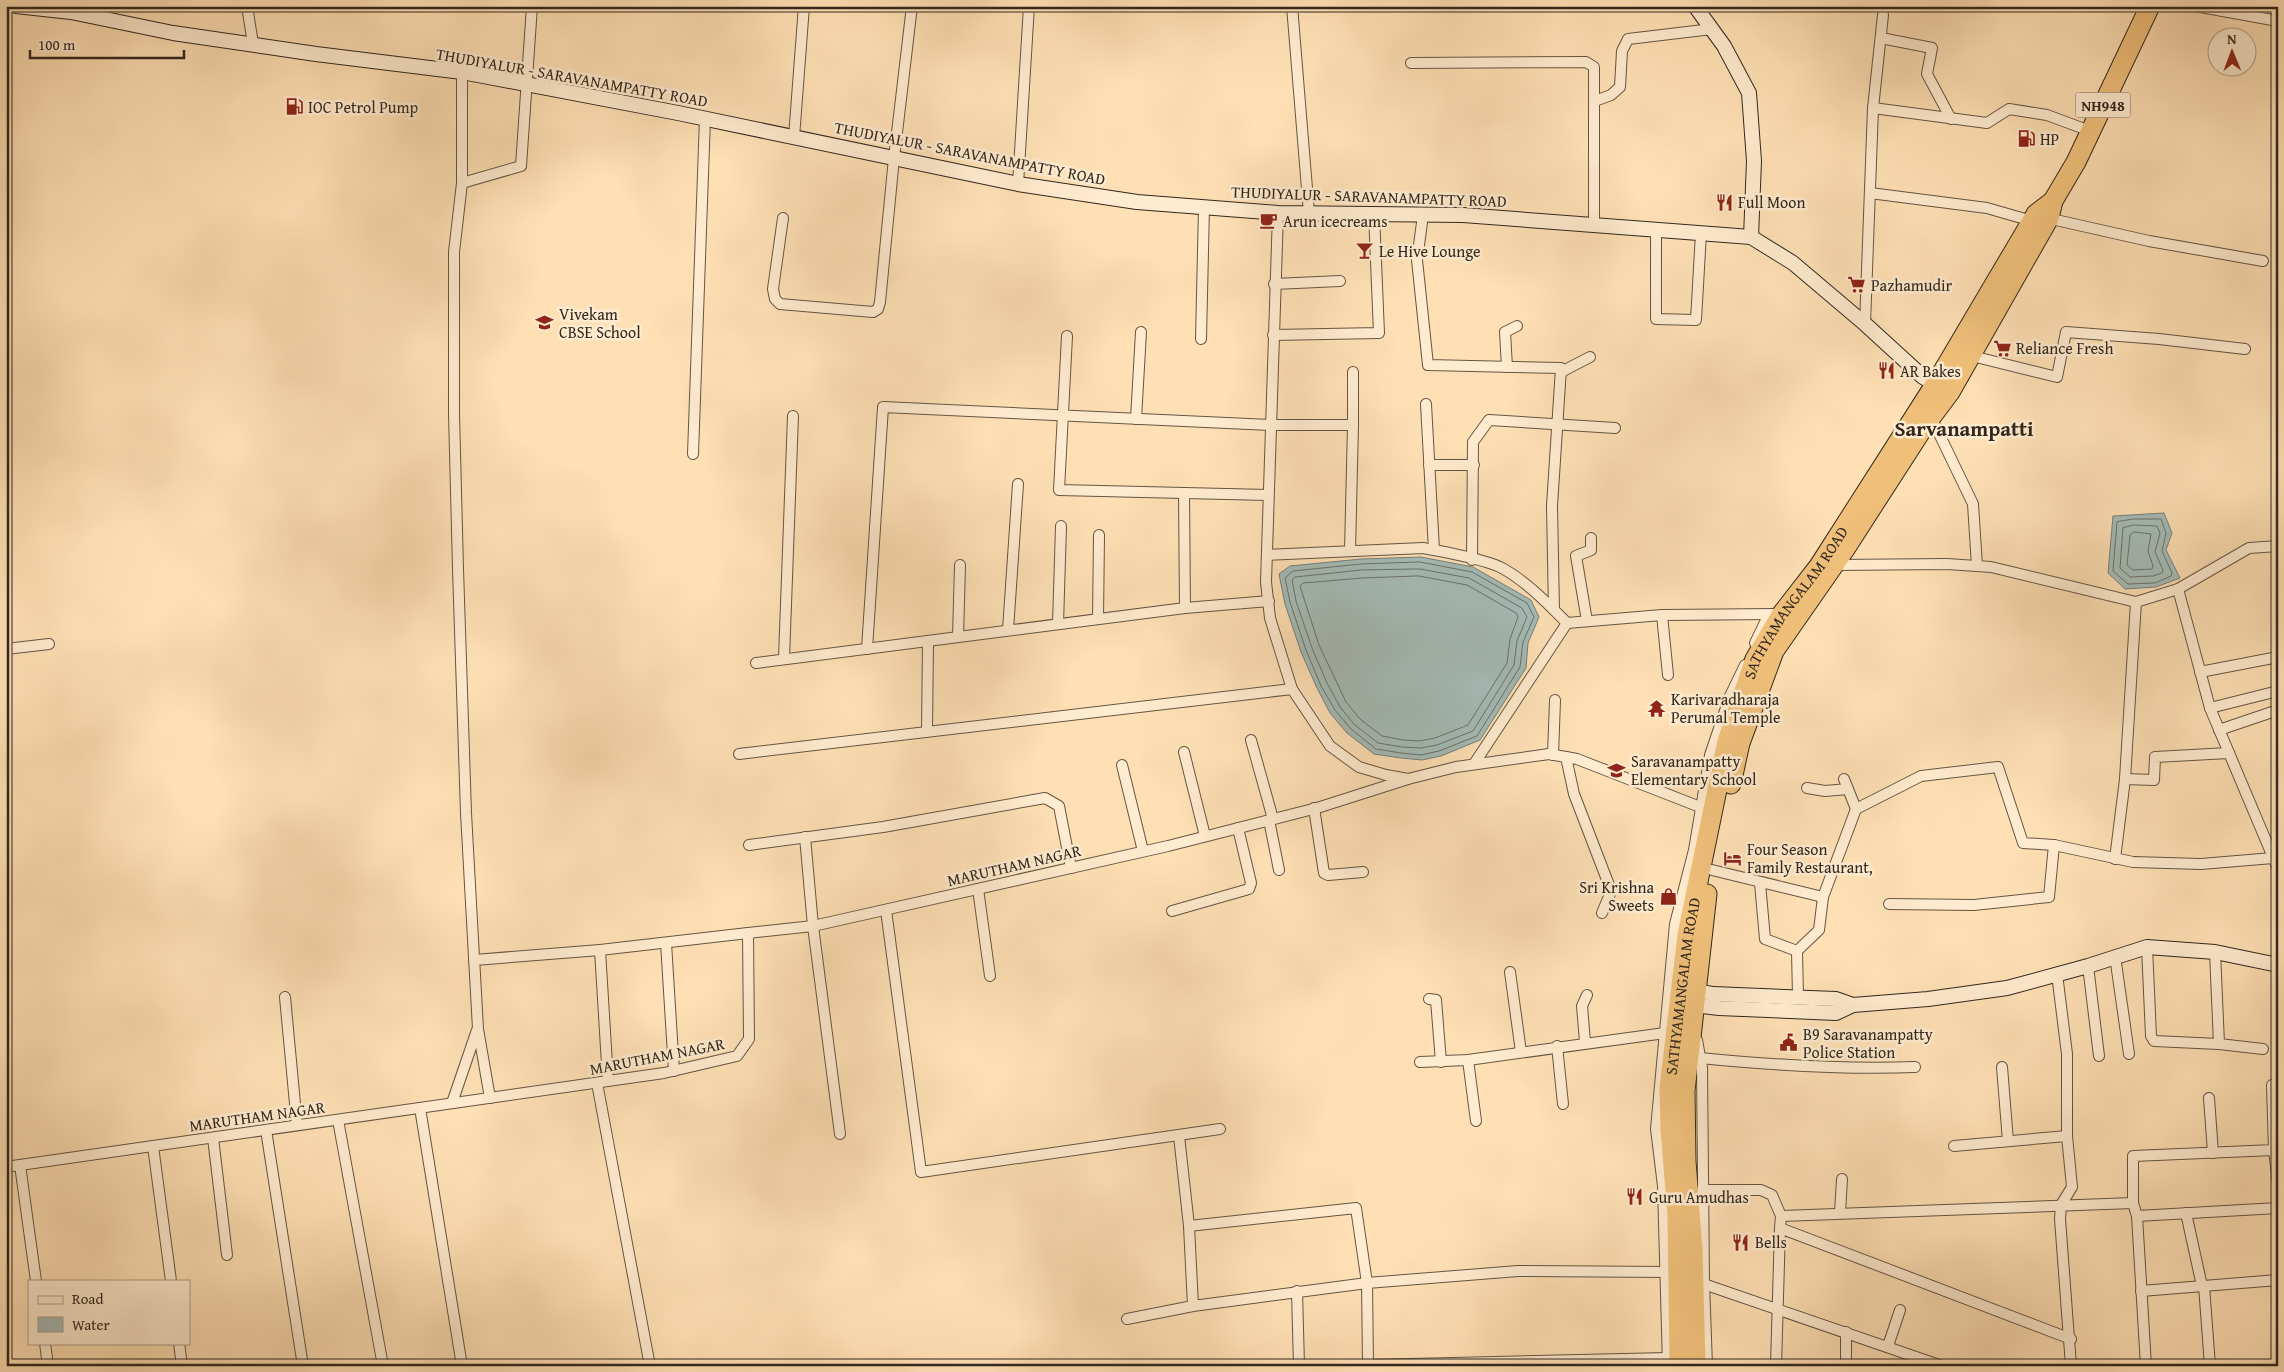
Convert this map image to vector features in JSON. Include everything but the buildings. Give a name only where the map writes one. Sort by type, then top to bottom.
[{"type":"highway","name":"SATHYAMANGALAM ROAD","points":[[1672,1363],[1686,1277],[1677,1216],[1670,1129],[1669,1088],[1688,1001],[1687,935],[1707,809],[1726,741],[1755,658],[1775,614],[1819,566],[1943,388],[2042,214],[2076,162],[2150,6]]},
{"type":"highway","name":"NH948","points":[[1688,1001],[1707,893],[1740,743],[1774,651],[1834,565],[1931,417],[1943,388],[1972,356],[2042,214]]},
{"type":"highway","name":"NH948","points":[[1686,1277],[1696,1366]]},
{"type":"main road","name":"THUDIYALUR - SARAVANAMPATTY ROAD","points":[[16,6],[71,12],[173,33],[462,72],[705,118],[1018,184],[1137,202],[1278,213],[1463,215],[1751,236],[1793,263],[1865,324],[1923,377],[1943,388]]},
{"type":"main road","points":[[1695,6],[1724,46],[1749,93],[1754,161],[1751,236]]},
{"type":"main road","points":[[1688,1001],[1836,1013],[1852,1005],[1928,999],[2007,988],[2088,966],[2147,946],[2216,952],[2278,965]]},
{"type":"main road","points":[[1688,1001],[1713,994],[1836,999],[1852,1005]]},
{"type":"street","points":[[247,6],[253,44]]},
{"type":"street","points":[[462,182],[521,166],[532,6]]},
{"type":"street","points":[[794,137],[804,6]]},
{"type":"street","points":[[783,218],[773,289],[775,299],[780,304],[873,312],[878,309],[912,6]]},
{"type":"street","points":[[1018,184],[1029,6]]},
{"type":"street","points":[[1292,6],[1309,213]]},
{"type":"street","points":[[2195,6],[2278,21]]},
{"type":"street","points":[[1865,324],[1873,108],[1883,15]]},
{"type":"street","points":[[1595,101],[1612,95],[1620,87],[1622,51],[1628,39],[1712,28]]},
{"type":"street","points":[[1881,38],[1932,48],[1927,74],[1952,119]]},
{"type":"street","points":[[1411,63],[1586,62],[1594,67],[1594,224]]},
{"type":"street","points":[[462,72],[462,182],[454,252],[454,414],[466,814],[478,1029],[490,1098]]},
{"type":"street","points":[[1873,108],[1987,123],[2009,109],[2047,114],[2090,131]]},
{"type":"street","points":[[693,454],[705,118]]},
{"type":"street","points":[[1870,193],[2042,214],[2150,241],[2263,262]]},
{"type":"street","points":[[1201,339],[1204,207]]},
{"type":"street","points":[[1278,213],[1274,284],[1266,582],[1270,618],[1292,689],[1330,746],[1359,767],[1408,779]]},
{"type":"street","points":[[1273,335],[1379,333],[1374,214]]},
{"type":"street","points":[[1423,215],[1417,260],[1428,364],[1561,368],[1552,506],[1554,610]]},
{"type":"street","points":[[1656,229],[1656,319],[1696,320],[1701,233]]},
{"type":"street","points":[[1274,284],[1340,281]]},
{"type":"street","points":[[1506,367],[1505,332],[1517,326]]},
{"type":"street","points":[[1136,419],[1141,332]]},
{"type":"street","points":[[1972,356],[2057,377],[2066,332],[2159,339],[2245,349]]},
{"type":"street","points":[[1067,336],[1059,490],[1268,495]]},
{"type":"street","points":[[1561,372],[1590,357]]},
{"type":"street","points":[[1350,551],[1353,372]]},
{"type":"street","points":[[1426,404],[1434,550]]},
{"type":"street","points":[[867,649],[883,407],[1270,425],[1353,424]]},
{"type":"street","points":[[784,658],[793,416]]},
{"type":"street","points":[[1931,417],[1973,504],[1977,566]]},
{"type":"street","points":[[1472,560],[1473,442],[1488,420],[1557,426],[1615,428]]},
{"type":"street","points":[[1429,465],[1474,465]]},
{"type":"street","points":[[1008,630],[1018,484]]},
{"type":"street","points":[[1184,493],[1185,608]]},
{"type":"street","points":[[1058,624],[1060,526]]},
{"type":"street","points":[[1098,535],[1098,619]]},
{"type":"street","points":[[1588,622],[1576,556],[1591,550],[1591,538]]},
{"type":"street","points":[[1834,565],[1912,564],[1991,567],[2136,602],[2178,589],[2249,548],[2278,546]]},
{"type":"street","points":[[1267,555],[1423,548],[1434,550],[1501,568],[1525,585],[1567,623],[1662,615],[1775,614]]},
{"type":"street","points":[[958,637],[960,565]]},
{"type":"street","points":[[2178,589],[2210,708],[2278,869]]},
{"type":"street","points":[[756,663],[1185,608],[1269,601]]},
{"type":"street","points":[[2115,859],[2125,779],[2136,602]]},
{"type":"street","points":[[1662,615],[1668,675]]},
{"type":"street","points":[[1474,764],[1567,623]]},
{"type":"street","points":[[927,732],[928,641]]},
{"type":"street","points":[[6,649],[49,644]]},
{"type":"street","points":[[2200,672],[2278,656]]},
{"type":"street","points":[[739,754],[1292,689]]},
{"type":"street","points":[[2210,708],[2278,691]]},
{"type":"street","points":[[1553,755],[1555,700]]},
{"type":"street","points":[[2219,730],[2278,710]]},
{"type":"street","points":[[1252,740],[1271,819],[1279,870]]},
{"type":"street","points":[[1184,752],[1205,836]]},
{"type":"street","points":[[2125,779],[2154,780],[2156,757],[2229,753]]},
{"type":"street","name":"MARUTHAM NAGAR","points":[[6,1167],[602,1082],[674,1071],[737,1056],[749,1039],[748,934],[813,926],[1071,868],[1238,828],[1314,808],[1408,779],[1474,764],[1553,755],[1577,759],[1707,809]]},
{"type":"street","points":[[1566,757],[1574,794],[1610,884],[1610,894],[1602,913]]},
{"type":"street","points":[[1122,765],[1143,851]]},
{"type":"street","points":[[1798,997],[1797,951],[1819,930],[1823,896],[1856,809],[1921,776],[1998,767],[2022,843],[2054,845],[2133,862],[2201,864],[2273,858]]},
{"type":"street","points":[[1807,788],[1825,791],[1846,784],[1856,809]]},
{"type":"street","points":[[749,845],[883,827],[1044,798],[1059,806],[1071,868]]},
{"type":"street","points":[[1314,808],[1324,873],[1328,875],[1363,872]]},
{"type":"street","points":[[1707,809],[1694,850],[1676,924],[1656,1128],[1663,1186],[1707,1366]]},
{"type":"street","points":[[1172,911],[1249,889],[1251,883],[1238,828]]},
{"type":"street","points":[[806,837],[813,926],[840,1134]]},
{"type":"street","points":[[1889,904],[1974,905],[2049,897],[2054,845]]},
{"type":"street","points":[[1712,870],[1760,883],[1823,896]]},
{"type":"street","points":[[1760,883],[1765,939],[1797,951]]},
{"type":"street","points":[[978,889],[990,976]]},
{"type":"street","points":[[886,910],[921,1172],[1220,1129]]},
{"type":"street","points":[[474,960],[600,950],[748,934]]},
{"type":"street","points":[[666,943],[674,1071]]},
{"type":"street","points":[[2147,946],[2151,1036],[2154,1041],[2219,1044],[2262,1049]]},
{"type":"street","points":[[600,950],[602,1082],[649,1361]]},
{"type":"street","points":[[2216,952],[2219,1044]]},
{"type":"street","points":[[2115,956],[2128,1054]]},
{"type":"street","points":[[2088,966],[2099,1056]]},
{"type":"street","points":[[1510,972],[1522,1052]]},
{"type":"street","points":[[2057,974],[2067,1054],[2067,1136],[2072,1187],[2061,1205],[2060,1219],[2071,1366]]},
{"type":"street","points":[[1585,1042],[1582,1006],[1587,995]]},
{"type":"street","points":[[285,997],[297,1125]]},
{"type":"street","points":[[1429,999],[1436,1000],[1442,1062]]},
{"type":"street","points":[[1686,1277],[1702,1190],[1702,1068],[1688,1001]]},
{"type":"street","points":[[452,1103],[478,1029]]},
{"type":"street","points":[[1420,1062],[1468,1060],[1585,1042],[1665,1033]]},
{"type":"street","points":[[1557,1046],[1563,1104]]},
{"type":"street","points":[[1700,1058],[1865,1069],[1915,1066]]},
{"type":"street","points":[[1468,1060],[1476,1121]]},
{"type":"street","points":[[2002,1067],[2008,1141]]},
{"type":"street","points":[[2272,1085],[2278,1184]]},
{"type":"street","points":[[2209,1098],[2213,1152]]},
{"type":"street","points":[[420,1108],[462,1366]]},
{"type":"street","points":[[338,1120],[383,1366]]},
{"type":"street","points":[[266,1130],[303,1366]]},
{"type":"street","points":[[1179,1136],[1190,1226],[1193,1306]]},
{"type":"street","points":[[1954,1146],[2067,1136]]},
{"type":"street","points":[[213,1138],[227,1255]]},
{"type":"street","points":[[153,1146],[171,1280]]},
{"type":"street","points":[[2146,1366],[2137,1216],[2133,1203],[2133,1156],[2276,1150]]},
{"type":"street","points":[[20,1165],[36,1280]]},
{"type":"street","points":[[1840,1214],[1842,1179]]},
{"type":"street","points":[[1702,1190],[1761,1190],[1772,1195],[1781,1216],[1776,1366]]},
{"type":"street","points":[[1781,1216],[2133,1203]]},
{"type":"street","points":[[1190,1226],[1356,1208],[1368,1283],[1368,1366],[1672,1363]]},
{"type":"street","points":[[2137,1216],[2278,1208]]},
{"type":"street","points":[[2186,1213],[2203,1286],[2210,1366]]},
{"type":"street","points":[[1780,1228],[2070,1339]]},
{"type":"street","points":[[1127,1319],[1193,1306],[1297,1291],[1368,1283],[1518,1271],[1686,1277],[1942,1366]]},
{"type":"street","points":[[2141,1291],[2278,1280]]},
{"type":"street","points":[[1297,1291],[1299,1366]]},
{"type":"street","points":[[1888,1346],[1900,1310]]},
{"type":"street","points":[[1846,1332],[1846,1366]]},
{"type":"street","points":[[45,1344],[48,1366]]},
{"type":"street","points":[[179,1344],[182,1366]]},
{"type":"water","points":[[2164,513],[2172,533],[2166,550],[2180,578],[2156,587],[2125,589],[2108,573],[2113,516]]},
{"type":"water","points":[[1421,557],[1473,567],[1531,600],[1539,617],[1528,643],[1526,668],[1480,740],[1441,756],[1422,760],[1374,754],[1347,733],[1330,713],[1301,652],[1285,604],[1279,574],[1290,566],[1361,559]]},
{"type":"place","name":"IOC Petrol Pump","points":[[294,107]]},
{"type":"place","name":"HP","points":[[2026,139]]},
{"type":"place","name":"Full Moon","points":[[1724,202]]},
{"type":"place","name":"Arun icecreams","points":[[1269,221]]},
{"type":"place","name":"Le Hive Lounge","points":[[1365,251]]},
{"type":"place","name":"Pazhamudir","points":[[1857,285]]},
{"type":"place","name":"Vivekam CBSE School","points":[[545,323]]},
{"type":"place","name":"Reliance Fresh","points":[[2002,348]]},
{"type":"place","name":"AR Bakes","points":[[1886,371]]},
{"type":"place","name":"Karivaradharaja Perumal Temple","points":[[1657,708]]},
{"type":"place","name":"Saravanampatty Elementary School","points":[[1617,770]]},
{"type":"place","name":"Four Season Family Restaurant,","points":[[1733,858]]},
{"type":"place","name":"Sri Krishna Sweets","points":[[1668,896]]},
{"type":"place","name":"B9 Saravanampatty Police Station","points":[[1789,1043]]},
{"type":"place","name":"Guru Amudhas","points":[[1635,1197]]},
{"type":"place","name":"Bells","points":[[1741,1242]]},
{"type":"district","name":"Sarvanampatti","points":[[1964,428]]}]
